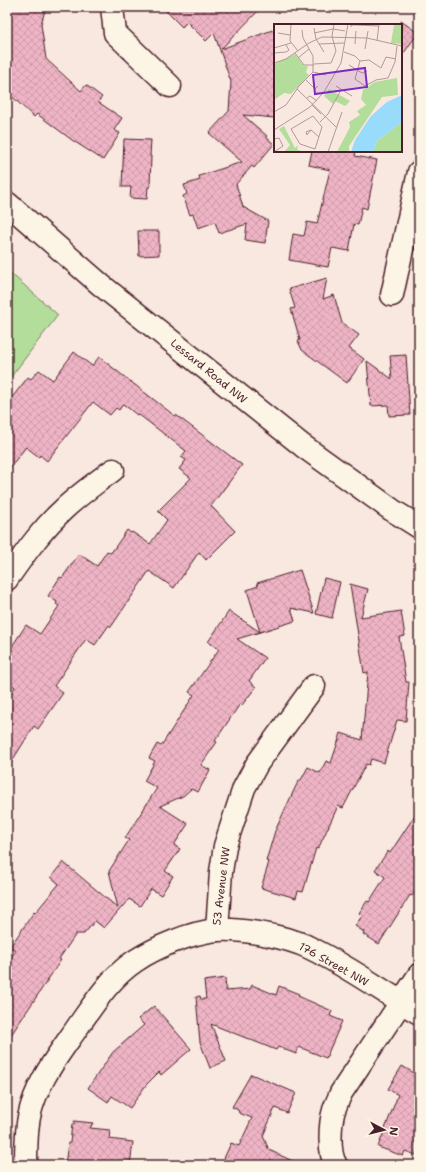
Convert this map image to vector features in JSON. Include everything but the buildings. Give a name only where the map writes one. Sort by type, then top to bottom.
[{"type":"street","points":[[112,7],[115,33],[170,86]]},
{"type":"street","points":[[392,295],[419,172]]},
{"type":"street","name":"Lessard Road NW","points":[[7,204],[101,285],[303,446],[392,510],[419,526]]},
{"type":"street","points":[[7,579],[32,543],[49,524],[66,507],[113,470]]},
{"type":"street","name":"53 Avenue NW","points":[[26,1165],[30,1116],[37,1094],[53,1063],[105,989],[126,968],[149,953],[194,934],[217,930],[221,872],[225,846],[244,788],[257,764],[314,686]]},
{"type":"street","name":"176 Street NW","points":[[217,930],[268,935],[309,947],[338,963],[419,1013]]},
{"type":"street","points":[[336,1165],[333,1161],[330,1150],[330,1136],[334,1111],[341,1092],[419,975]]},
{"type":"green space","points":[[7,270],[58,315],[7,382]]}]
